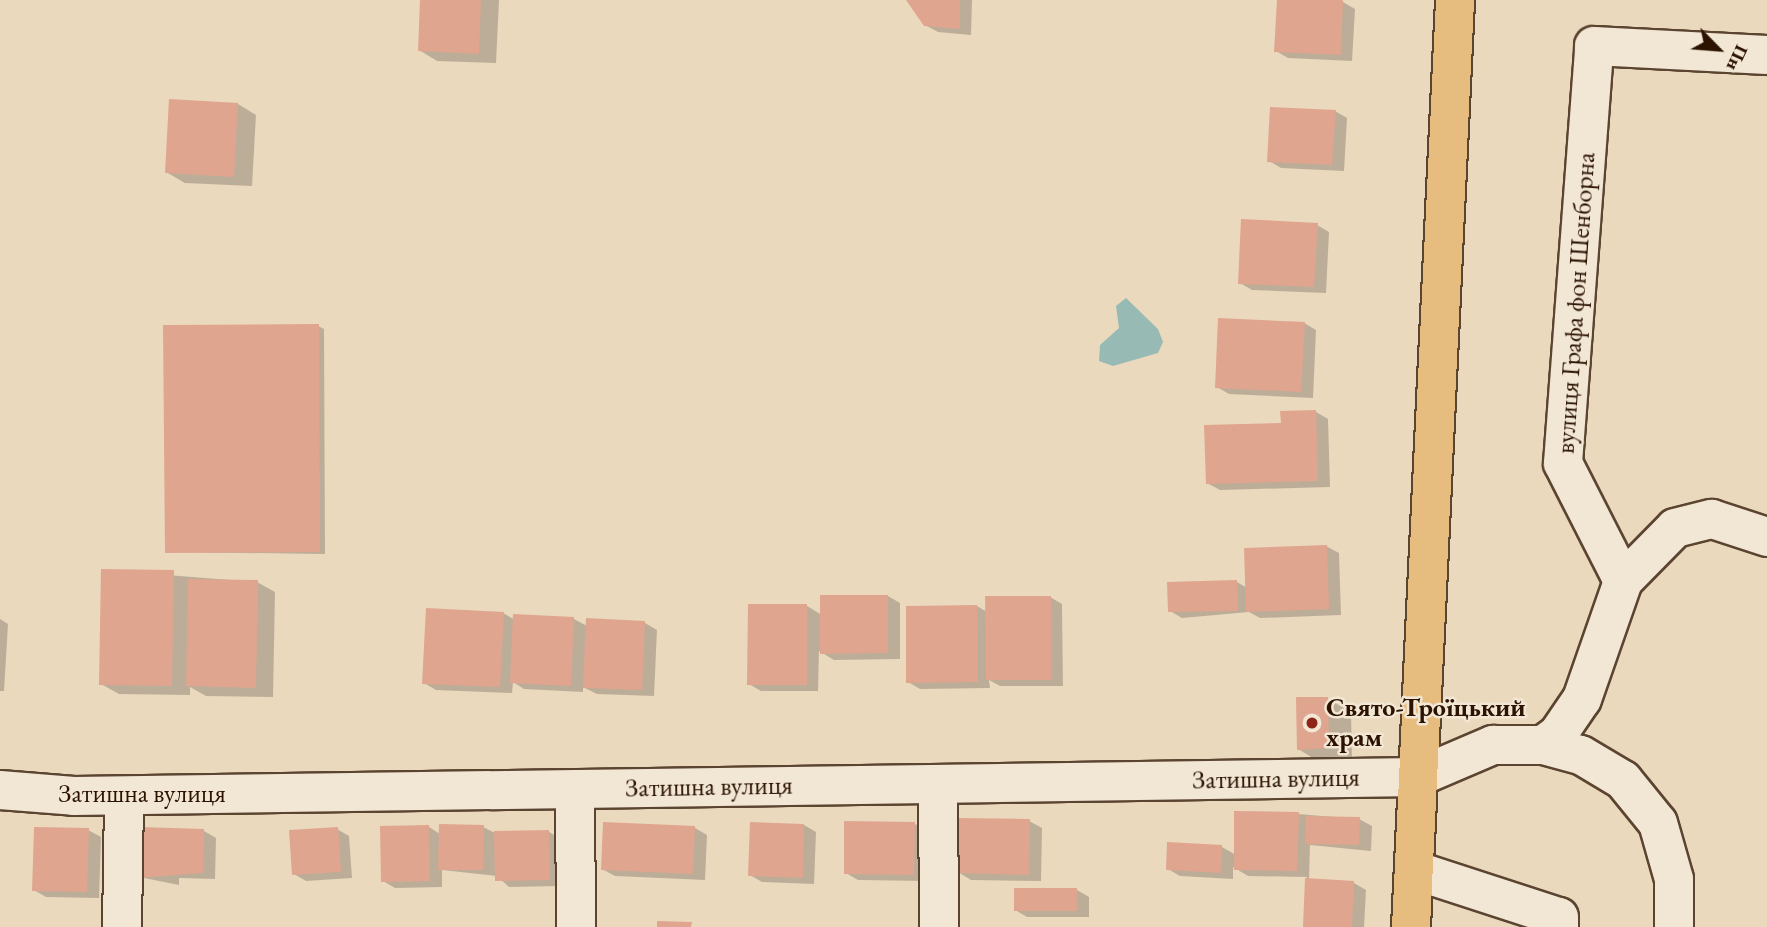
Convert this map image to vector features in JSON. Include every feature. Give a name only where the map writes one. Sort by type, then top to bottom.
[{"type":"highway","points":[[1410,927],[1455,0]]},
{"type":"street","name":"вулиця Графа фон Шенборна","points":[[1623,581],[1563,463],[1594,46],[1767,55]]},
{"type":"street","points":[[1543,744],[1573,719],[1623,581],[1656,543],[1698,520],[1767,537]]},
{"type":"street","points":[[1418,777],[1493,745],[1543,744],[1581,755],[1623,780],[1658,822],[1674,879],[1674,927]]},
{"type":"street","name":"Затишна вулиця","points":[[0,790],[124,796],[1418,777]]},
{"type":"street","points":[[938,784],[939,927]]},
{"type":"street","points":[[575,789],[576,927]]},
{"type":"street","points":[[122,927],[124,796]]},
{"type":"street","points":[[1414,870],[1559,917],[1559,927]]},
{"type":"water","points":[[1126,298],[1158,329],[1163,342],[1158,353],[1113,366],[1099,361],[1100,345],[1119,328],[1116,306]]},
{"type":"building","points":[[420,0],[481,0],[479,54],[418,51]]},
{"type":"building","points":[[906,0],[960,0],[960,29],[924,26]]},
{"type":"building","points":[[1277,0],[1343,0],[1341,55],[1274,52]]},
{"type":"building","points":[[169,99],[238,103],[234,177],[165,173]]},
{"type":"building","points":[[1270,107],[1336,110],[1332,165],[1267,162]]},
{"type":"building","points":[[1241,219],[1318,223],[1314,287],[1238,284]]},
{"type":"building","points":[[1218,318],[1305,322],[1301,392],[1215,388]]},
{"type":"building","points":[[319,324],[320,552],[165,553],[163,325]]},
{"type":"building","points":[[1316,410],[1318,481],[1206,484],[1204,425],[1281,423],[1280,411]]},
{"type":"building","points":[[1327,545],[1329,609],[1246,612],[1244,548]]},
{"type":"building","points":[[101,569],[174,570],[172,686],[99,685]]},
{"type":"building","points":[[188,579],[258,580],[256,688],[186,686]]},
{"type":"building","points":[[1237,580],[1238,611],[1168,612],[1167,582]]},
{"type":"building","points":[[820,595],[888,595],[888,653],[820,654]]},
{"type":"building","points":[[985,596],[1051,596],[1051,680],[986,680]]},
{"type":"building","points":[[748,604],[807,604],[807,685],[747,685]]},
{"type":"building","points":[[977,605],[978,682],[906,683],[906,606]]},
{"type":"building","points":[[426,608],[504,612],[500,687],[422,684]]},
{"type":"building","points":[[513,614],[574,617],[571,686],[510,683]]},
{"type":"building","points":[[586,618],[645,621],[642,690],[583,688]]},
{"type":"building","name":"Свято-Троїцький храм","points":[[1296,697],[1328,697],[1329,748],[1297,750]]},
{"type":"building","points":[[1234,811],[1299,812],[1297,871],[1234,870]]},
{"type":"building","points":[[1306,816],[1360,817],[1359,845],[1305,844]]},
{"type":"building","points":[[958,818],[1030,819],[1029,875],[957,873]]},
{"type":"building","points":[[844,821],[915,822],[914,875],[844,874]]},
{"type":"building","points":[[603,822],[695,826],[693,874],[601,870]]},
{"type":"building","points":[[750,822],[804,824],[803,878],[748,876]]},
{"type":"building","points":[[439,824],[484,825],[483,870],[438,870]]},
{"type":"building","points":[[429,825],[430,881],[381,882],[380,826]]},
{"type":"building","points":[[34,827],[89,828],[87,892],[32,891]]},
{"type":"building","points":[[139,827],[204,829],[203,873],[137,878]]},
{"type":"building","points":[[338,827],[341,872],[292,875],[289,830]]},
{"type":"building","points":[[549,830],[550,880],[495,881],[494,831]]},
{"type":"building","points":[[1167,842],[1222,845],[1221,873],[1166,870]]},
{"type":"building","points":[[1305,878],[1354,881],[1352,927],[1303,927]]},
{"type":"building","points":[[1014,888],[1077,888],[1077,911],[1014,911]]},
{"type":"building","points":[[657,921],[692,922],[691,927],[657,927]]},
{"type":"place","name":"Свято-Троїцький храм","points":[[1312,723]]}]
